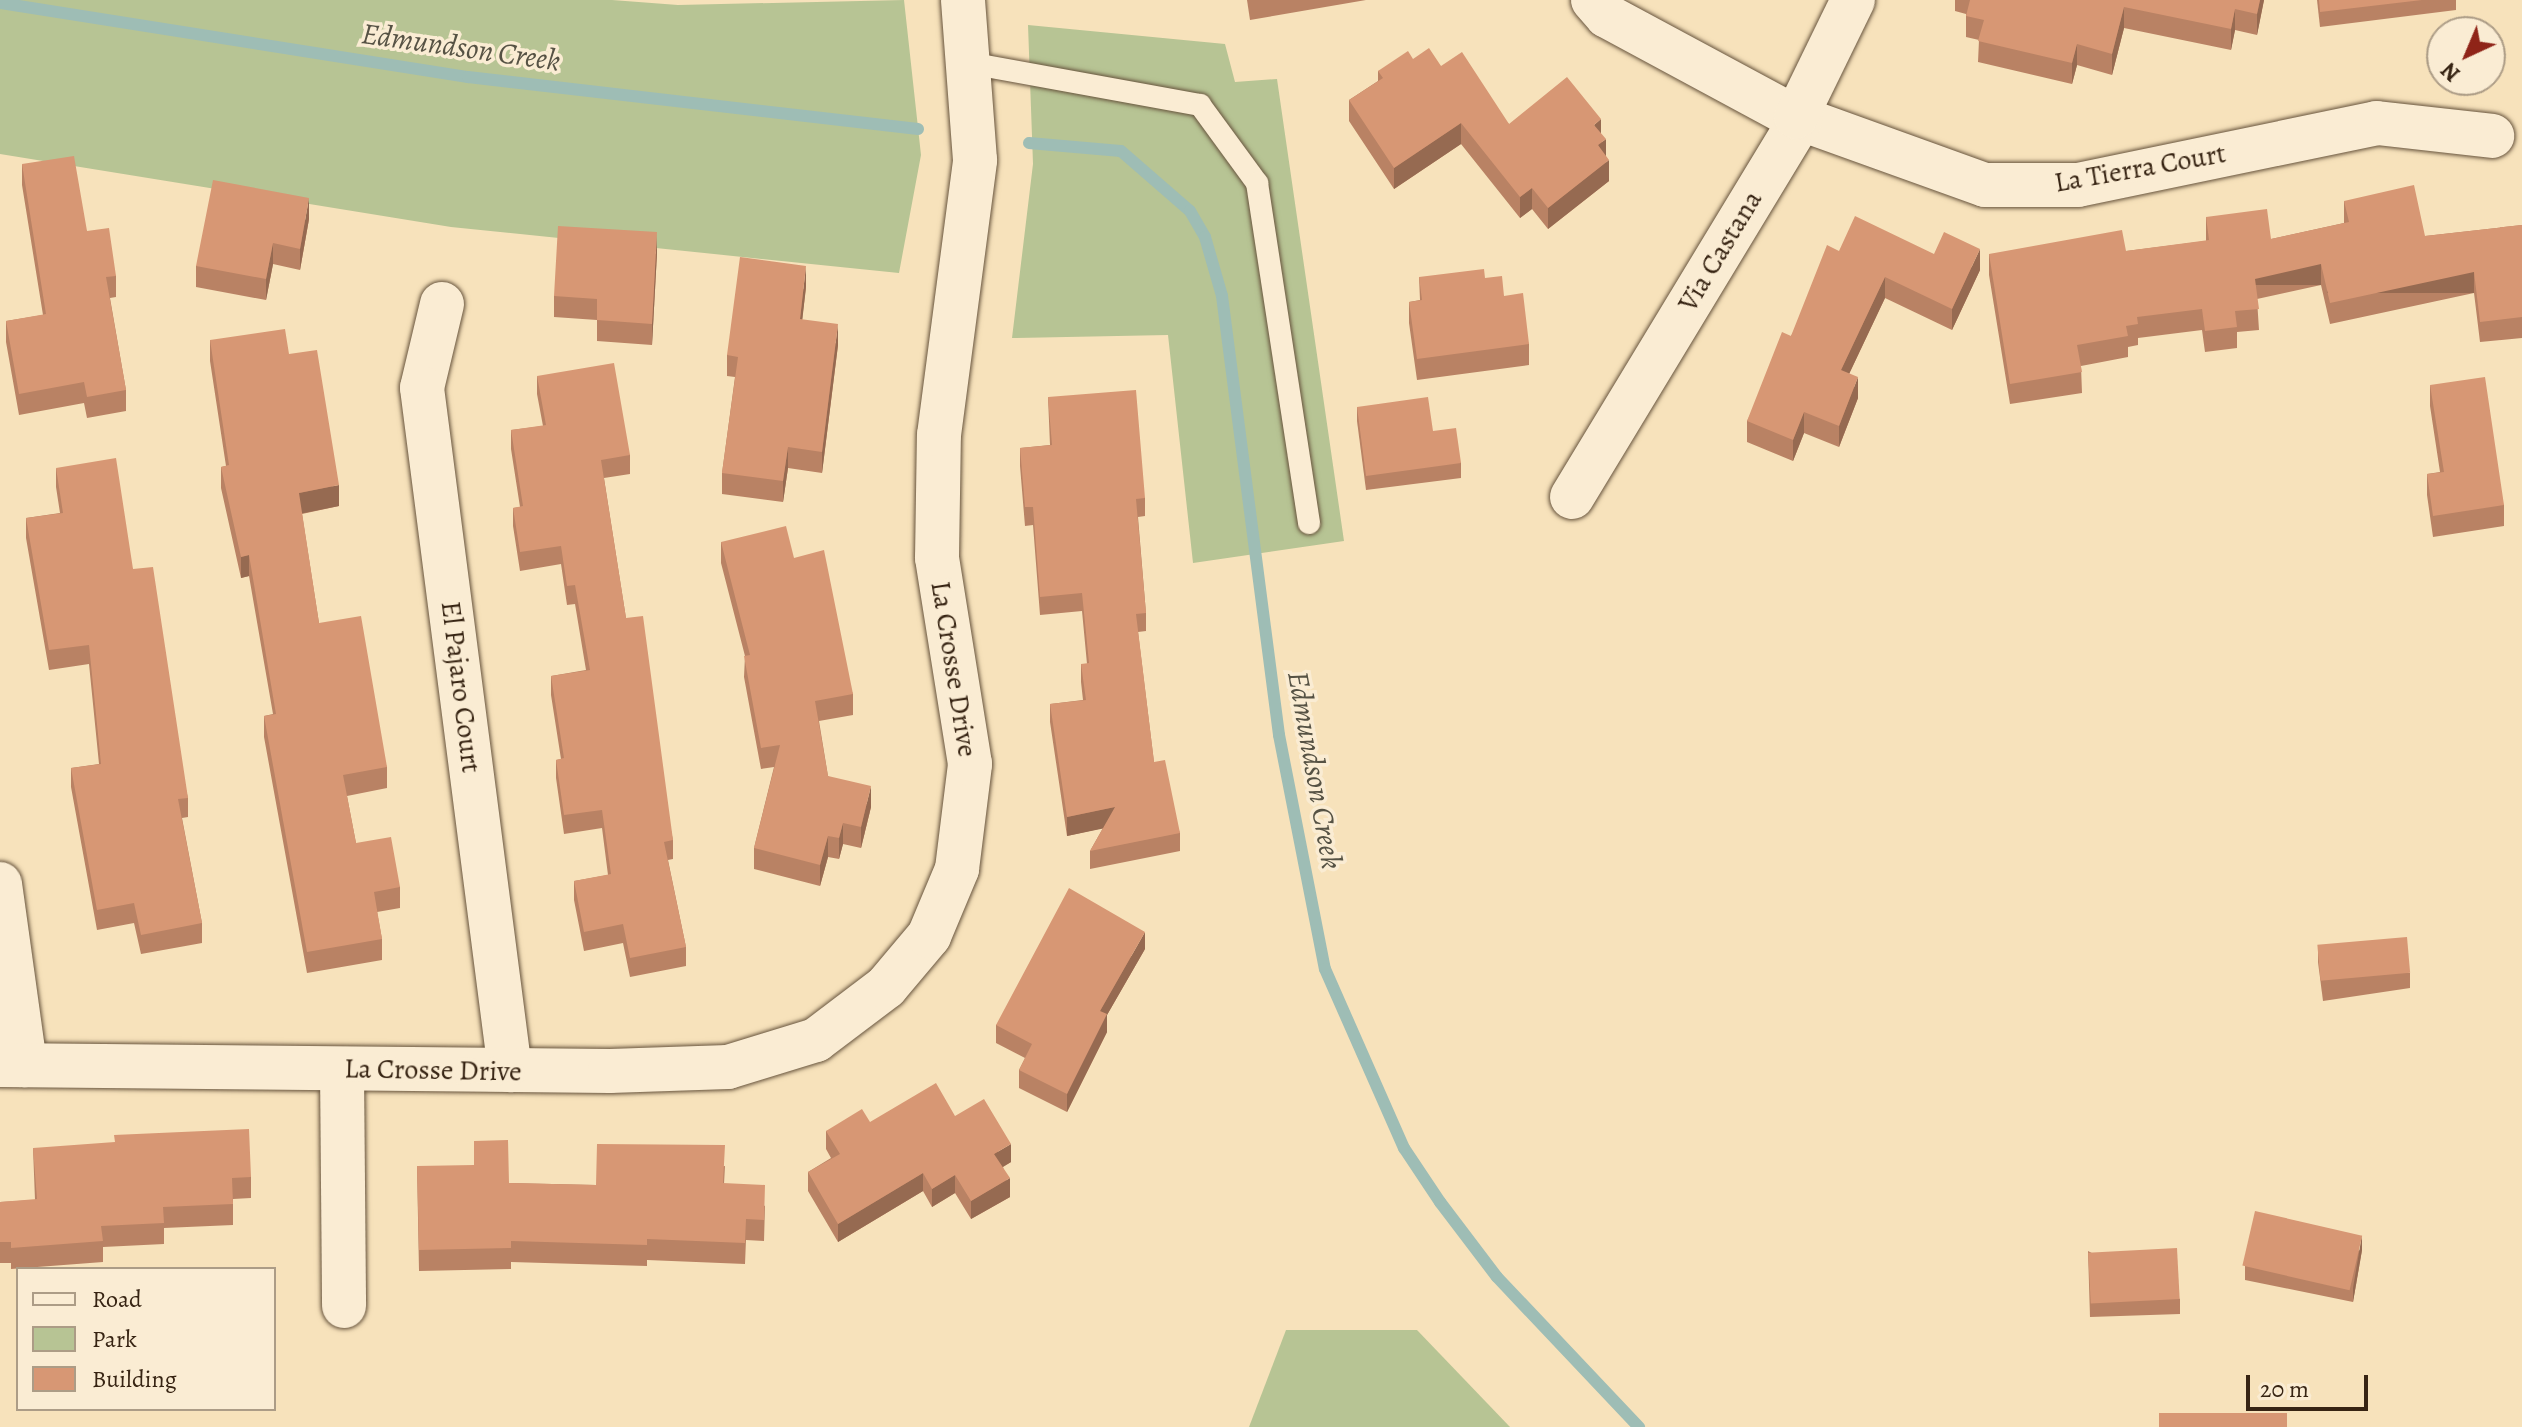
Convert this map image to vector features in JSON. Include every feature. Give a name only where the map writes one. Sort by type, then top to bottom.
[{"type":"street","name":"La Crosse Drive","points":[[12,1065],[510,1070],[728,1067],[816,1040],[886,987],[929,936],[957,869],[970,764],[937,558],[939,435],[975,160],[963,0]]},
{"type":"street","name":"La Tierra Court","points":[[1593,0],[1607,16],[1798,119],[1985,185],[2078,185],[2377,123],[2492,136]]},
{"type":"street","name":"Via Castana","points":[[1572,497],[1798,119],[1853,0]]},
{"type":"street","name":"El Pajaro Court","points":[[442,304],[422,388],[510,1070]]},
{"type":"street","points":[[0,884],[12,1065]]},
{"type":"street","points":[[342,1069],[344,1306]]},
{"type":"lane","points":[[969,63],[1200,105],[1249,171],[1257,183],[1281,321],[1309,523]]},
{"type":"green space","points":[[0,0],[612,0],[678,5],[904,0],[921,155],[899,273],[451,227],[0,154]]},
{"type":"green space","points":[[1028,25],[1225,44],[1235,82],[1277,79],[1344,541],[1193,563],[1168,335],[1012,338],[1033,164]]},
{"type":"green space","points":[[1286,1330],[1417,1330],[1510,1427],[1249,1427]]},
{"type":"building","points":[[1970,0],[2260,0],[2257,14],[2235,9],[2231,29],[2124,7],[2112,54],[2077,44],[2072,63],[1978,41],[1984,20],[1966,16]]},
{"type":"building","points":[[2319,0],[2422,0],[2320,12]]},
{"type":"building","points":[[1429,48],[1441,66],[1462,52],[1509,124],[1567,77],[1601,119],[1594,125],[1606,139],[1598,145],[1609,160],[1548,208],[1532,188],[1520,197],[1461,123],[1394,168],[1349,100],[1383,78],[1378,71],[1408,51],[1413,59]]},
{"type":"building","points":[[74,156],[87,231],[109,228],[116,276],[106,277],[126,390],[87,397],[84,382],[19,394],[6,321],[46,314],[22,164]]},
{"type":"building","points":[[213,180],[309,198],[300,249],[273,243],[266,279],[196,266]]},
{"type":"building","points":[[2414,185],[2425,236],[2522,225],[2522,317],[2480,322],[2474,272],[2330,303],[2321,264],[2255,279],[2259,309],[2235,311],[2237,327],[2205,331],[2202,309],[2137,317],[2138,324],[2126,326],[2128,336],[2077,345],[2082,372],[2010,384],[1989,254],[2122,230],[2126,251],[2209,240],[2206,217],[2267,209],[2271,239],[2349,222],[2344,201]]},
{"type":"building","points":[[1855,216],[1934,254],[1944,232],[1980,249],[1952,309],[1885,277],[1841,370],[1858,377],[1839,426],[1804,412],[1793,440],[1747,421],[1782,332],[1791,336],[1827,245],[1839,251]]},
{"type":"building","points":[[558,226],[657,232],[652,324],[597,320],[597,299],[554,296]]},
{"type":"building","points":[[740,257],[806,266],[800,319],[838,324],[822,452],[788,447],[783,481],[722,473],[738,357],[727,355]]},
{"type":"building","points":[[1484,269],[1485,278],[1502,276],[1504,296],[1523,293],[1529,344],[1417,359],[1409,302],[1422,300],[1419,277]]},
{"type":"building","points":[[285,329],[289,354],[317,350],[339,485],[299,493],[319,623],[361,616],[387,767],[343,775],[356,843],[391,837],[400,887],[374,892],[382,939],[307,952],[264,716],[276,714],[249,555],[241,557],[221,467],[229,465],[210,340]]},
{"type":"building","points":[[614,363],[630,455],[601,460],[626,618],[643,616],[673,840],[664,842],[686,947],[630,958],[623,924],[584,932],[574,881],[611,874],[602,810],[564,815],[556,760],[564,758],[551,676],[590,670],[575,585],[567,586],[561,546],[520,552],[513,508],[523,506],[511,430],[546,425],[537,376]]},
{"type":"building","points":[[2485,377],[2504,505],[2433,516],[2427,474],[2444,472],[2430,385]]},
{"type":"building","points":[[1136,390],[1145,498],[1136,499],[1146,613],[1136,614],[1154,762],[1165,760],[1180,833],[1090,851],[1115,807],[1067,817],[1050,704],[1086,700],[1081,664],[1089,663],[1082,593],[1040,597],[1033,507],[1025,507],[1020,448],[1052,445],[1048,397]]},
{"type":"building","points":[[1428,397],[1433,431],[1456,428],[1461,463],[1366,476],[1357,407]]},
{"type":"building","points":[[116,458],[133,569],[153,567],[188,798],[178,799],[202,923],[141,935],[134,903],[97,910],[71,768],[101,764],[89,645],[49,650],[26,518],[63,513],[56,468]]},
{"type":"building","points":[[786,526],[794,558],[824,550],[853,694],[815,701],[828,776],[871,786],[861,827],[843,823],[839,838],[828,836],[820,865],[754,848],[780,745],[761,748],[744,656],[750,655],[721,542]]},
{"type":"building","points":[[1069,888],[1145,932],[1100,1011],[1107,1014],[1067,1094],[1019,1070],[1032,1044],[996,1025]]},
{"type":"building","points":[[2407,937],[2410,973],[2320,981],[2317,945]]},
{"type":"building","points":[[936,1083],[955,1116],[984,1099],[1011,1144],[994,1154],[1010,1178],[971,1201],[955,1175],[932,1189],[923,1173],[838,1224],[808,1172],[840,1154],[826,1131],[862,1109],[870,1122]]},
{"type":"building","points":[[249,1129],[251,1177],[232,1178],[233,1204],[163,1207],[164,1223],[101,1226],[103,1241],[11,1248],[11,1242],[0,1242],[0,1202],[37,1199],[33,1148],[115,1142],[114,1135]]},
{"type":"building","points":[[508,1140],[509,1183],[596,1185],[597,1144],[725,1145],[723,1183],[765,1185],[764,1220],[746,1219],[745,1243],[647,1239],[647,1245],[511,1241],[511,1248],[419,1250],[417,1166],[474,1165],[474,1141]]},
{"type":"building","points":[[2255,1211],[2362,1236],[2350,1290],[2242,1266]]},
{"type":"building","points":[[2177,1248],[2180,1299],[2091,1304],[2088,1253]]},
{"type":"building","points":[[2159,1413],[2287,1413],[2287,1427],[2159,1427]]},
{"type":"waterway","name":"Edmundson Creek","points":[[0,3],[468,77],[918,129]]},
{"type":"waterway","name":"Edmundson Creek","points":[[1029,143],[1121,151],[1190,211],[1205,237],[1222,296],[1279,735],[1325,969],[1404,1148],[1440,1202],[1497,1277],[1639,1427]]}]
